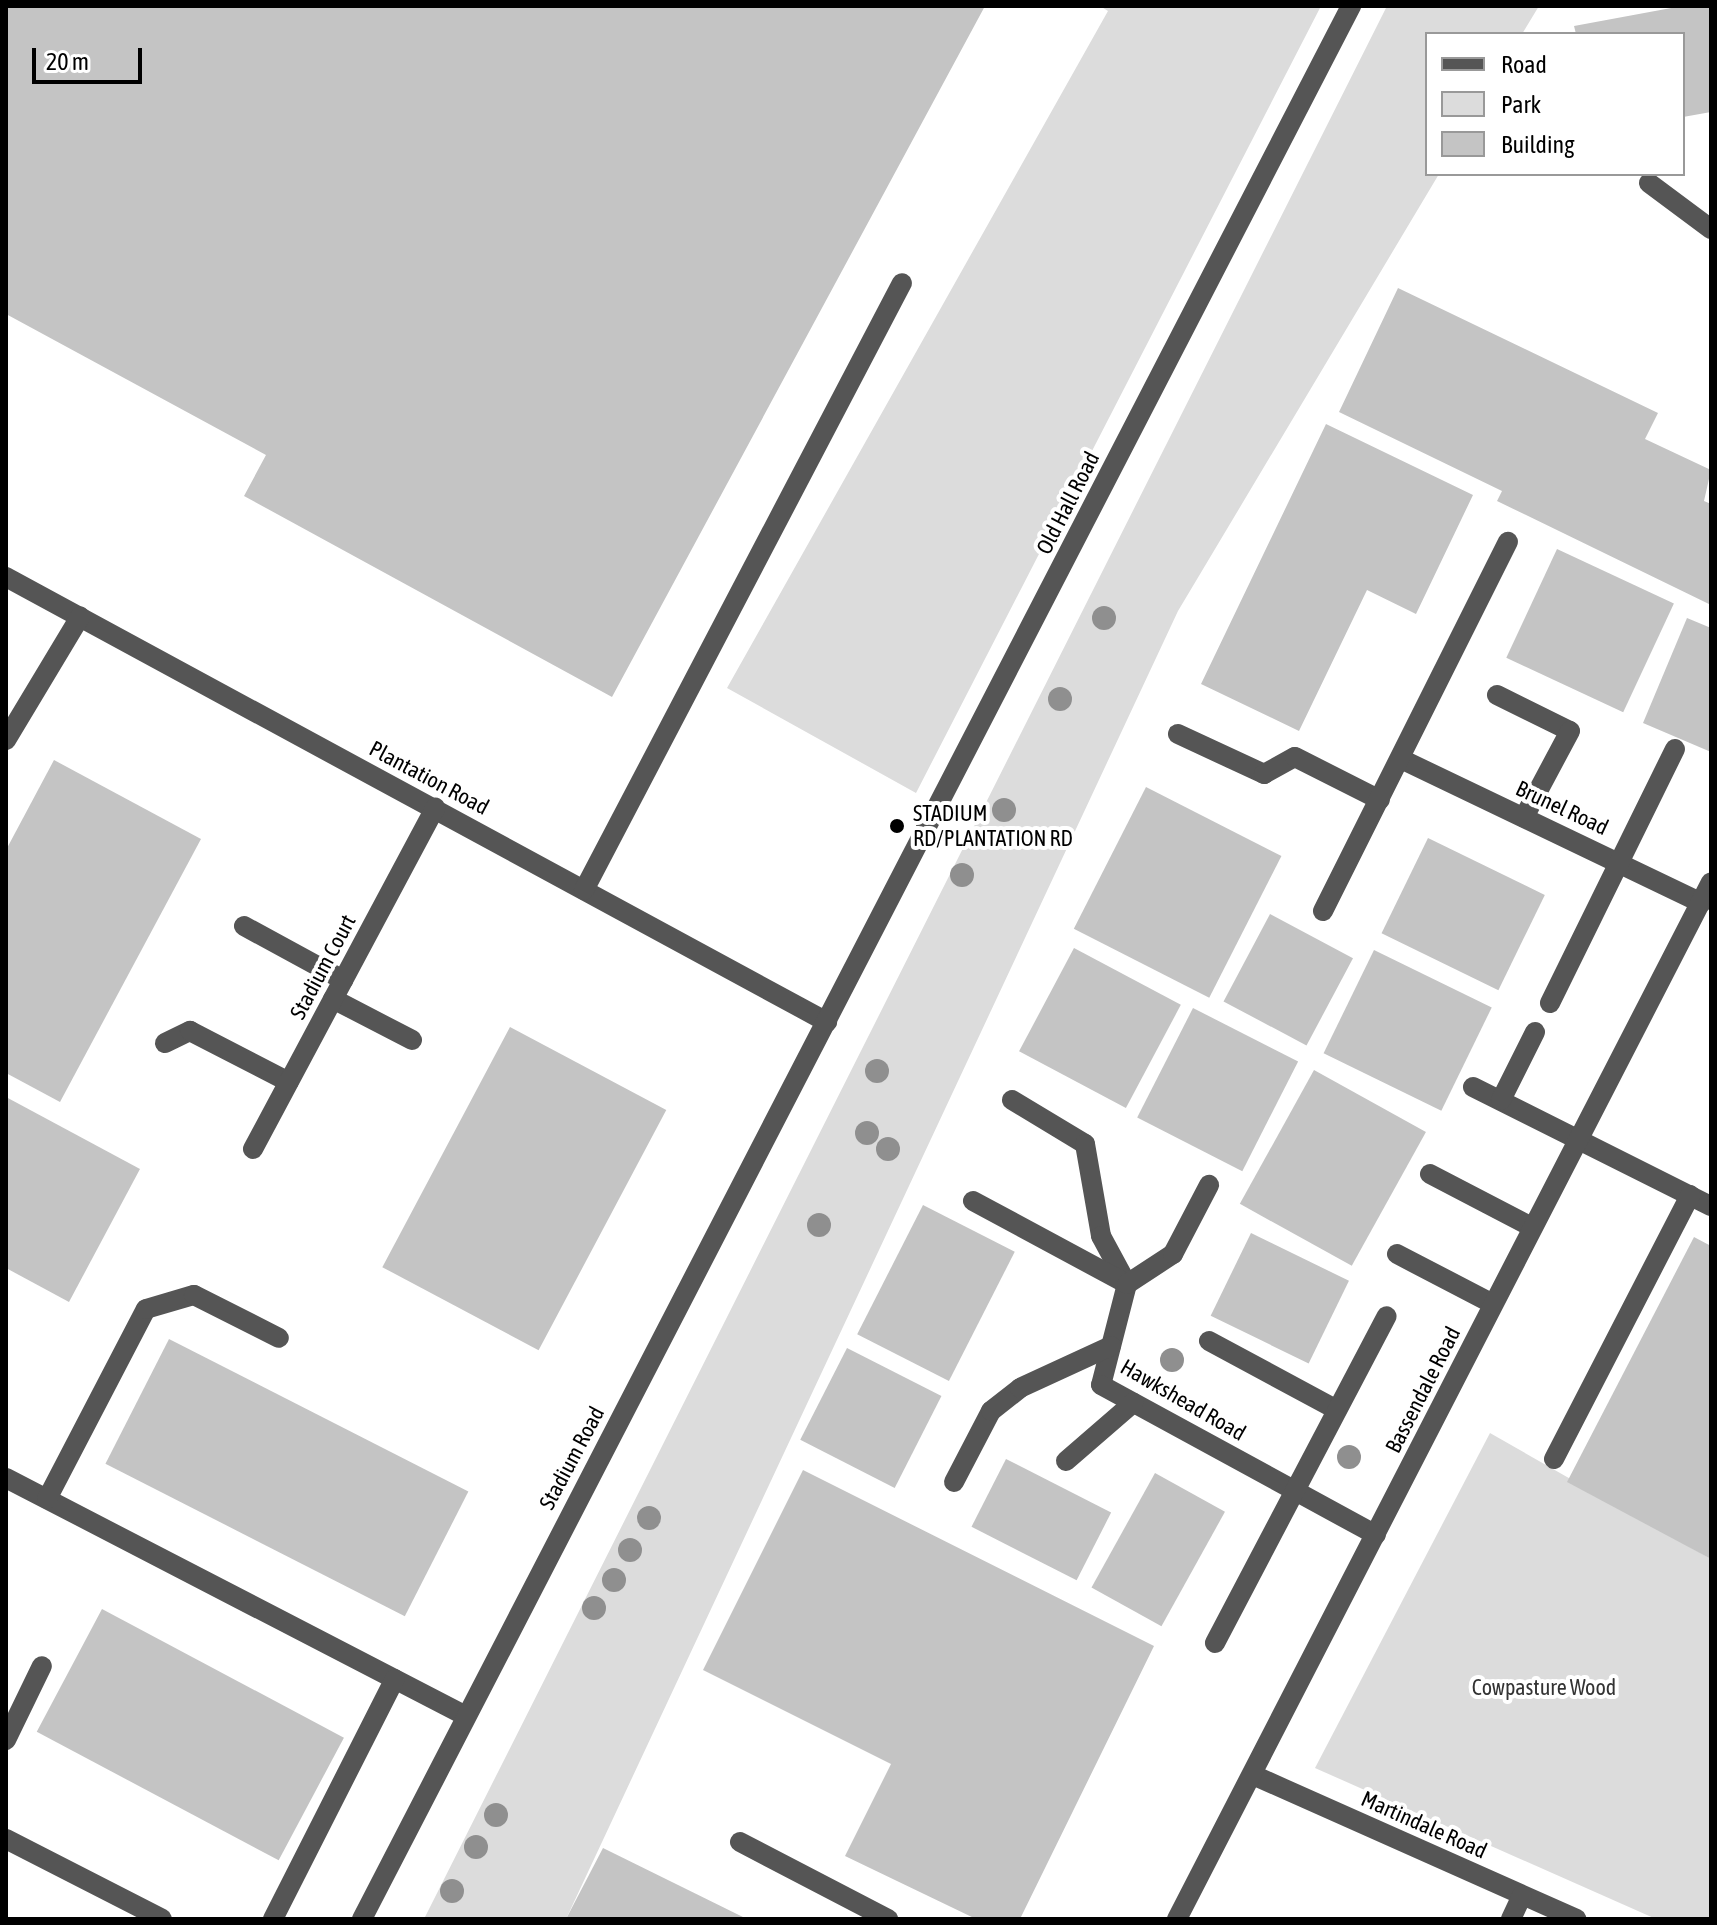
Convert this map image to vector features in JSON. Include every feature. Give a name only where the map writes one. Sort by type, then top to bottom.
[{"type":"street","name":"Old Hall Road","points":[[827,1022],[1351,6]]},
{"type":"street","points":[[1649,183],[1711,229]]},
{"type":"street","points":[[584,890],[902,283]]},
{"type":"street","points":[[1323,911],[1508,542]]},
{"type":"street","name":"Plantation Road","points":[[6,577],[827,1022]]},
{"type":"street","points":[[6,740],[80,617]]},
{"type":"street","points":[[1497,695],[1570,731],[1524,817]]},
{"type":"street","points":[[1178,734],[1264,774],[1295,757],[1380,800]]},
{"type":"street","points":[[1550,1003],[1675,749]]},
{"type":"street","name":"Brunel Road","points":[[1401,759],[1701,903]]},
{"type":"street","name":"Stadium Court","points":[[253,1149],[435,808]]},
{"type":"street","name":"Bassendale Road","points":[[1177,1919],[1711,882]]},
{"type":"street","points":[[244,926],[343,980]]},
{"type":"street","points":[[333,999],[412,1040]]},
{"type":"street","name":"Stadium Road","points":[[362,1919],[464,1715],[827,1022]]},
{"type":"street","points":[[165,1043],[190,1031],[289,1082]]},
{"type":"street","points":[[1501,1100],[1535,1032]]},
{"type":"street","points":[[1473,1087],[1711,1206]]},
{"type":"street","points":[[1012,1100],[1085,1144],[1101,1236],[1127,1284]]},
{"type":"street","points":[[1430,1174],[1532,1227]]},
{"type":"street","points":[[1127,1284],[1173,1254],[1209,1185]]},
{"type":"street","points":[[1554,1459],[1690,1195]]},
{"type":"street","points":[[973,1201],[1127,1284]]},
{"type":"street","points":[[1397,1254],[1493,1304]]},
{"type":"street","name":"Hawkshead Road","points":[[1127,1284],[1101,1385],[1376,1535]]},
{"type":"street","points":[[47,1499],[146,1309],[194,1295],[279,1338]]},
{"type":"street","points":[[1215,1643],[1387,1316]]},
{"type":"street","points":[[1209,1341],[1337,1410]]},
{"type":"street","points":[[954,1482],[991,1411],[1020,1388],[1111,1346]]},
{"type":"street","points":[[1066,1461],[1133,1403]]},
{"type":"street","points":[[6,1478],[464,1715]]},
{"type":"street","points":[[6,1740],[42,1666]]},
{"type":"street","points":[[273,1919],[395,1679]]},
{"type":"street","name":"Martindale Road","points":[[1253,1775],[1576,1919]]},
{"type":"street","points":[[6,1839],[162,1919]]},
{"type":"street","points":[[740,1842],[888,1919]]},
{"type":"street","points":[[1511,1919],[1522,1895]]},
{"type":"green space","points":[[1100,6],[1321,6],[916,793],[727,688],[1108,11]]},
{"type":"green space","points":[[1387,6],[1539,6],[1523,32],[1425,32],[1425,176],[1438,176],[1178,611],[566,1919],[424,1919]]},
{"type":"green space","name":"Cowpasture Wood","points":[[1490,1433],[1711,1559],[1711,1919],[1656,1919],[1315,1768]]},
{"type":"building","points":[[7,6],[985,6],[612,697],[244,496],[266,455],[6,314]]},
{"type":"building","points":[[1682,6],[1711,6],[1711,112],[1685,117],[1685,32],[1576,32],[1574,26]]},
{"type":"building","points":[[1398,288],[1658,413],[1645,439],[1711,470],[1704,501],[1711,504],[1711,605],[1497,501],[1502,491],[1339,412]]},
{"type":"building","points":[[1326,424],[1473,495],[1416,614],[1367,590],[1299,731],[1201,684]]},
{"type":"building","points":[[1557,549],[1674,604],[1623,712],[1506,658]]},
{"type":"building","points":[[1687,618],[1711,628],[1711,752],[1643,723]]},
{"type":"building","points":[[54,760],[201,839],[60,1102],[6,1073],[6,850]]},
{"type":"building","points":[[1146,787],[1281,856],[1209,998],[1074,929]]},
{"type":"building","points":[[1428,838],[1545,895],[1498,990],[1382,933]]},
{"type":"building","points":[[1270,914],[1353,958],[1307,1046],[1224,1001]]},
{"type":"building","points":[[1074,948],[1181,1005],[1126,1108],[1019,1051]]},
{"type":"building","points":[[1374,950],[1492,1007],[1441,1111],[1324,1053]]},
{"type":"building","points":[[1193,1008],[1298,1062],[1242,1171],[1137,1118]]},
{"type":"building","points":[[510,1027],[666,1110],[539,1350],[382,1267]]},
{"type":"building","points":[[1314,1070],[1426,1132],[1352,1266],[1240,1204]]},
{"type":"building","points":[[6,1097],[140,1169],[69,1302],[6,1268]]},
{"type":"building","points":[[923,1205],[1015,1252],[949,1381],[857,1334]]},
{"type":"building","points":[[1251,1233],[1349,1281],[1309,1363],[1211,1316]]},
{"type":"building","points":[[1694,1237],[1711,1246],[1711,1559],[1567,1482]]},
{"type":"building","points":[[169,1339],[468,1492],[405,1616],[105,1464]]},
{"type":"building","points":[[847,1348],[941,1396],[895,1488],[800,1440]]},
{"type":"building","points":[[1006,1459],[1111,1513],[1077,1580],[971,1527]]},
{"type":"building","points":[[803,1470],[1154,1646],[1020,1919],[976,1919],[845,1856],[891,1764],[703,1670]]},
{"type":"building","points":[[1155,1473],[1225,1512],[1161,1626],[1091,1588]]},
{"type":"building","points":[[102,1609],[344,1738],[279,1860],[37,1732]]},
{"type":"building","points":[[603,1848],[747,1919],[566,1919]]},
{"type":"place","name":"STADIUM RD/PLANTATION RD","points":[[897,826]]}]
